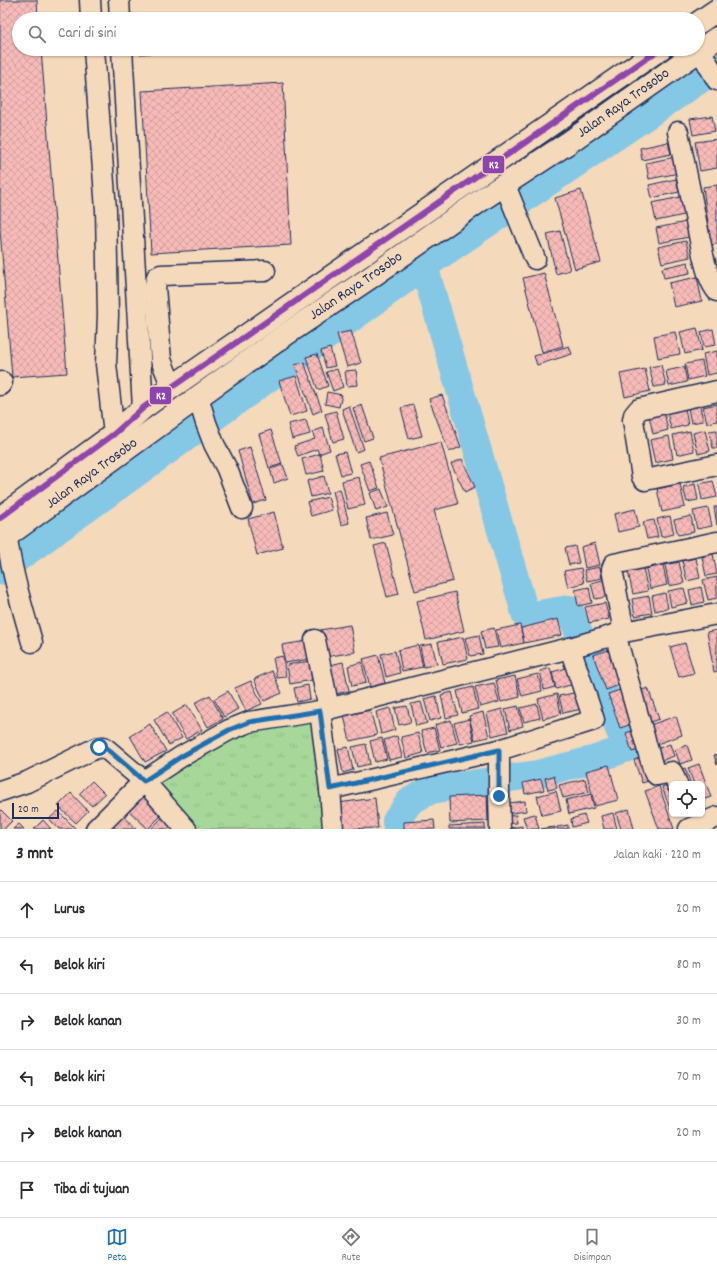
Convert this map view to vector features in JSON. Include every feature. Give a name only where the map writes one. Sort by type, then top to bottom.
[{"type":"highway","points":[[705,18],[717,10]]},
{"type":"highway","name":"Jalan Raya Trosobo","points":[[5,538],[143,408],[650,56]]},
{"type":"highway","name":"Jalan Raya Trosobo","points":[[5,538],[202,409],[285,335],[509,197],[568,143],[695,56]]},
{"type":"street","points":[[90,0],[91,12]]},
{"type":"street","points":[[119,0],[120,12]]},
{"type":"street","points":[[707,48],[717,80]]},
{"type":"street","points":[[95,56],[106,210],[108,315],[106,364],[114,434]]},
{"type":"street","points":[[122,56],[143,408]]},
{"type":"street","points":[[678,132],[703,255],[708,274],[714,288],[717,291]]},
{"type":"street","points":[[509,197],[535,259]]},
{"type":"street","points":[[172,388],[162,365],[159,350],[155,287],[157,277],[161,275],[265,271]]},
{"type":"street","points":[[717,391],[639,410],[634,415],[633,420],[642,477],[645,480],[717,465]]},
{"type":"street","points":[[202,409],[214,444],[227,469],[242,508]]},
{"type":"street","points":[[5,538],[32,642]]},
{"type":"street","points":[[675,781],[672,772],[656,775],[654,772],[619,633],[612,570],[614,564],[717,542]]},
{"type":"street","points":[[96,829],[144,781],[182,756],[229,730],[249,722],[324,710],[619,633],[717,614]]},
{"type":"street","points":[[315,640],[324,710],[333,829]]},
{"type":"street","points":[[330,789],[499,753],[594,720],[580,644]]},
{"type":"street","points":[[0,791],[27,782],[99,747],[106,748],[144,781],[186,829]]},
{"type":"street","points":[[499,753],[500,829]]},
{"type":"street","points":[[690,823],[717,816]]},
{"type":"green space","points":[[317,714],[331,829],[193,829],[148,781],[248,725]]},
{"type":"building","points":[[0,0],[37,0],[38,12],[12,12],[12,56],[42,56],[67,373],[12,377],[0,230]]},
{"type":"building","points":[[283,83],[291,245],[151,253],[142,91]]},
{"type":"building","points":[[712,116],[715,131],[693,135],[690,119]]},
{"type":"building","points":[[717,139],[717,168],[700,171],[695,142]]},
{"type":"building","points":[[668,142],[671,154],[642,160],[640,148]]},
{"type":"building","points":[[675,157],[679,173],[649,179],[646,163]]},
{"type":"building","points":[[676,179],[679,192],[652,198],[649,185]]},
{"type":"building","points":[[717,185],[717,244],[711,245],[703,187]]},
{"type":"building","points":[[581,190],[601,262],[575,269],[555,198]]},
{"type":"building","points":[[685,196],[689,214],[656,221],[652,203]]},
{"type":"building","points":[[686,222],[689,237],[659,243],[656,228]]},
{"type":"building","points":[[560,231],[570,270],[556,274],[547,234]]},
{"type":"building","points":[[686,241],[690,257],[662,263],[658,247]]},
{"type":"building","points":[[688,262],[690,273],[664,278],[662,268]]},
{"type":"building","points":[[544,273],[563,346],[542,352],[523,278]]},
{"type":"building","points":[[697,277],[702,301],[674,307],[669,283]]},
{"type":"building","points":[[697,328],[702,350],[685,354],[680,332]]},
{"type":"building","points":[[713,329],[716,345],[704,347],[701,332]]},
{"type":"building","points":[[351,331],[361,363],[347,367],[337,334]]},
{"type":"building","points":[[675,332],[680,354],[658,358],[654,336]]},
{"type":"building","points":[[569,346],[572,354],[537,365],[534,356]]},
{"type":"building","points":[[330,348],[335,366],[326,368],[321,351]]},
{"type":"building","points":[[717,351],[717,373],[707,375],[703,354]]},
{"type":"building","points":[[317,354],[328,386],[318,390],[306,357]]},
{"type":"building","points":[[702,361],[705,376],[688,380],[685,364]]},
{"type":"building","points":[[304,362],[322,410],[313,414],[295,365]]},
{"type":"building","points":[[661,365],[666,385],[654,387],[649,367]]},
{"type":"building","points":[[684,367],[687,382],[669,386],[666,371]]},
{"type":"building","points":[[337,369],[343,387],[333,391],[326,372]]},
{"type":"building","points":[[645,369],[650,391],[625,397],[620,374]]},
{"type":"building","points":[[356,370],[358,385],[347,386],[345,371]]},
{"type":"building","points":[[296,376],[307,411],[290,416],[279,381]]},
{"type":"building","points":[[327,392],[342,395],[339,407],[325,404]]},
{"type":"building","points":[[442,395],[461,447],[449,452],[429,399]]},
{"type":"building","points":[[717,404],[717,421],[707,423],[703,407]]},
{"type":"building","points":[[362,405],[373,438],[364,441],[353,408]]},
{"type":"building","points":[[413,405],[422,436],[409,439],[401,408]]},
{"type":"building","points":[[349,406],[364,449],[356,452],[342,409]]},
{"type":"building","points":[[700,406],[703,421],[691,423],[688,408]]},
{"type":"building","points":[[685,408],[688,425],[671,429],[667,412]]},
{"type":"building","points":[[336,411],[344,439],[333,442],[325,414]]},
{"type":"building","points":[[664,412],[668,430],[653,434],[649,415]]},
{"type":"building","points":[[306,420],[310,434],[292,439],[288,424]]},
{"type":"building","points":[[323,428],[330,450],[319,454],[317,449],[298,456],[294,446],[315,439],[312,432]]},
{"type":"building","points":[[271,430],[282,464],[269,468],[259,434]]},
{"type":"building","points":[[705,430],[710,451],[698,454],[693,433]]},
{"type":"building","points":[[717,430],[717,448],[713,448],[709,431]]},
{"type":"building","points":[[690,431],[694,451],[677,455],[673,435]]},
{"type":"building","points":[[669,436],[673,459],[655,463],[650,440]]},
{"type":"building","points":[[441,442],[458,504],[434,510],[453,581],[415,591],[379,458]]},
{"type":"building","points":[[250,447],[266,500],[253,504],[238,451]]},
{"type":"building","points":[[345,452],[351,473],[341,475],[335,454]]},
{"type":"building","points":[[320,454],[324,471],[306,475],[302,459]]},
{"type":"building","points":[[462,459],[475,487],[465,492],[451,464]]},
{"type":"building","points":[[369,461],[379,488],[370,491],[360,464]]},
{"type":"building","points":[[283,465],[288,478],[274,483],[270,469]]},
{"type":"building","points":[[324,476],[328,493],[311,497],[307,481]]},
{"type":"building","points":[[359,477],[365,505],[348,509],[342,481]]},
{"type":"building","points":[[713,481],[717,497],[702,500],[699,484]]},
{"type":"building","points":[[680,484],[685,507],[662,512],[657,489]]},
{"type":"building","points":[[695,484],[698,500],[687,502],[683,487]]},
{"type":"building","points":[[340,489],[349,523],[341,525],[333,491]]},
{"type":"building","points":[[381,489],[388,507],[376,511],[370,493]]},
{"type":"building","points":[[328,497],[332,510],[311,516],[307,502]]},
{"type":"building","points":[[714,507],[717,507],[717,525]]},
{"type":"building","points":[[708,508],[712,526],[697,529],[693,511]]},
{"type":"building","points":[[635,509],[639,527],[618,532],[614,514]]},
{"type":"building","points":[[274,512],[283,548],[257,555],[248,519]]},
{"type":"building","points":[[387,513],[393,535],[371,540],[366,518]]},
{"type":"building","points":[[670,516],[674,534],[661,537],[657,519]]},
{"type":"building","points":[[691,516],[694,532],[678,535],[674,520]]},
{"type":"building","points":[[654,520],[658,537],[647,539],[643,522]]},
{"type":"building","points":[[386,543],[399,594],[387,597],[374,546]]},
{"type":"building","points":[[595,543],[600,565],[585,568],[581,547]]},
{"type":"building","points":[[575,546],[579,563],[569,565],[565,548]]},
{"type":"building","points":[[713,554],[717,574],[706,576],[702,557]]},
{"type":"building","points":[[696,558],[700,578],[687,581],[682,561]]},
{"type":"building","points":[[679,562],[684,583],[669,586],[665,565]]},
{"type":"building","points":[[663,565],[667,585],[650,589],[646,569]]},
{"type":"building","points":[[600,567],[602,578],[587,581],[584,570]]},
{"type":"building","points":[[581,568],[584,583],[568,587],[564,571]]},
{"type":"building","points":[[643,568],[648,591],[633,594],[628,572]]},
{"type":"building","points":[[717,577],[717,598],[708,600],[703,580]]},
{"type":"building","points":[[606,579],[610,596],[595,599],[591,583]]},
{"type":"building","points":[[589,587],[592,603],[578,606],[575,590]]},
{"type":"building","points":[[701,587],[704,602],[692,605],[689,590]]},
{"type":"building","points":[[684,588],[688,603],[671,607],[668,591]]},
{"type":"building","points":[[455,592],[464,631],[426,640],[417,601]]},
{"type":"building","points":[[665,593],[668,608],[655,611],[652,596]]},
{"type":"building","points":[[649,596],[652,613],[635,616],[632,599]]},
{"type":"building","points":[[605,603],[609,619],[589,623],[585,607]]},
{"type":"building","points":[[558,619],[562,635],[524,643],[521,628]]},
{"type":"building","points":[[350,625],[355,652],[325,657],[320,630]]},
{"type":"building","points":[[520,625],[524,643],[500,648],[496,630]]},
{"type":"building","points":[[494,628],[498,647],[485,649],[481,631]]},
{"type":"building","points":[[717,630],[717,671],[714,672],[707,632]]},
{"type":"building","points":[[479,635],[483,654],[470,656],[465,638]]},
{"type":"building","points":[[463,637],[468,659],[443,664],[438,642]]},
{"type":"building","points":[[307,641],[310,659],[285,663],[282,645]]},
{"type":"building","points":[[685,643],[694,673],[679,677],[670,647]]},
{"type":"building","points":[[432,644],[437,664],[424,667],[420,646]]},
{"type":"building","points":[[418,645],[423,667],[402,671],[398,650]]},
{"type":"building","points":[[615,648],[627,682],[606,690],[593,655]]},
{"type":"building","points":[[395,651],[400,673],[386,677],[381,654]]},
{"type":"building","points":[[378,655],[385,683],[370,687],[363,659]]},
{"type":"building","points":[[283,656],[286,677],[277,678],[273,658]]},
{"type":"building","points":[[309,661],[312,680],[290,684],[287,665]]},
{"type":"building","points":[[343,662],[349,691],[336,694],[330,665]]},
{"type":"building","points":[[362,662],[366,683],[352,686],[348,666]]},
{"type":"building","points":[[570,667],[574,684],[556,689],[552,672]]},
{"type":"building","points":[[550,668],[555,687],[544,690],[540,671]]},
{"type":"building","points":[[272,671],[282,693],[264,701],[254,679]]},
{"type":"building","points":[[538,674],[542,691],[522,696],[517,679]]},
{"type":"building","points":[[515,676],[520,697],[501,702],[496,680]]},
{"type":"building","points":[[251,681],[262,704],[246,711],[235,688]]},
{"type":"building","points":[[494,683],[499,702],[480,707],[475,687]]},
{"type":"building","points":[[308,685],[310,699],[297,702],[294,688]]},
{"type":"building","points":[[473,687],[478,709],[462,713],[457,691]]},
{"type":"building","points":[[626,688],[638,722],[620,728],[608,694]]},
{"type":"building","points":[[648,688],[659,719],[647,723],[636,692]]},
{"type":"building","points":[[228,691],[238,709],[224,717],[214,699]]},
{"type":"building","points":[[452,692],[458,715],[446,718],[441,695]]},
{"type":"building","points":[[578,692],[582,709],[563,713],[559,696]]},
{"type":"building","points":[[557,694],[561,714],[543,719],[538,699]]},
{"type":"building","points":[[210,695],[223,719],[208,727],[195,703]]},
{"type":"building","points":[[436,696],[441,718],[430,721],[424,699]]},
{"type":"building","points":[[421,702],[427,723],[416,726],[411,704]]},
{"type":"building","points":[[537,704],[540,718],[524,722],[520,708]]},
{"type":"building","points":[[187,705],[202,730],[186,739],[172,714]]},
{"type":"building","points":[[407,706],[411,722],[399,725],[395,708]]},
{"type":"building","points":[[518,706],[523,726],[510,730],[505,709]]},
{"type":"building","points":[[390,708],[395,730],[381,734],[376,712]]},
{"type":"building","points":[[502,709],[508,732],[492,736],[487,713]]},
{"type":"building","points":[[370,710],[377,735],[350,741],[344,716]]},
{"type":"building","points":[[167,712],[182,738],[169,745],[154,720]]},
{"type":"building","points":[[483,712],[489,737],[475,740],[469,716]]},
{"type":"building","points":[[676,716],[682,735],[654,745],[647,726]]},
{"type":"building","points":[[469,719],[474,741],[460,744],[454,723]]},
{"type":"building","points":[[451,720],[457,743],[441,747],[435,725]]},
{"type":"building","points":[[150,724],[166,751],[145,762],[130,736]]},
{"type":"building","points":[[434,728],[440,750],[427,753],[421,731]]},
{"type":"building","points":[[637,729],[644,748],[632,752],[626,733]]},
{"type":"building","points":[[418,733],[423,753],[406,758],[401,737]]},
{"type":"building","points":[[397,736],[402,757],[389,760],[384,740]]},
{"type":"building","points":[[382,738],[387,759],[375,762],[370,741]]},
{"type":"building","points":[[366,744],[370,764],[357,767],[352,747]]},
{"type":"building","points":[[670,744],[674,756],[655,763],[651,751]]},
{"type":"building","points":[[687,745],[692,760],[680,764],[675,750]]},
{"type":"building","points":[[348,747],[353,770],[343,773],[338,749]]},
{"type":"building","points":[[717,754],[717,765],[714,755]]},
{"type":"building","points":[[644,756],[652,780],[642,783],[634,760]]},
{"type":"building","points":[[699,764],[711,797],[705,799],[705,781],[693,781],[688,768]]},
{"type":"building","points":[[609,765],[618,800],[595,806],[586,771]]},
{"type":"building","points":[[685,768],[690,781],[678,781],[675,771]]},
{"type":"building","points":[[554,776],[557,788],[548,790],[545,778]]},
{"type":"building","points":[[541,779],[544,790],[525,794],[523,783]]},
{"type":"building","points":[[585,779],[589,792],[563,798],[559,785]]},
{"type":"building","points":[[92,781],[105,794],[92,806],[79,794]]},
{"type":"building","points":[[669,784],[669,806],[662,787]]},
{"type":"building","points":[[659,786],[674,829],[659,829],[645,791]]},
{"type":"building","points":[[556,791],[561,811],[542,815],[537,796]]},
{"type":"building","points":[[71,793],[88,811],[76,823],[58,806]]},
{"type":"building","points":[[591,794],[594,808],[569,814],[566,800]]},
{"type":"building","points":[[144,795],[163,814],[148,829],[128,810]]},
{"type":"building","points":[[487,795],[488,821],[450,823],[449,797]]},
{"type":"building","points":[[375,798],[378,828],[341,829],[338,803]]},
{"type":"building","points":[[525,801],[526,811],[504,814],[502,804]]},
{"type":"building","points":[[0,809],[12,821],[4,829],[0,829]]},
{"type":"building","points":[[629,809],[634,829],[621,829],[616,813]]},
{"type":"building","points":[[58,811],[75,828],[74,829],[59,829],[49,819]]},
{"type":"building","points":[[613,813],[617,829],[604,829],[601,816]]},
{"type":"building","points":[[535,814],[539,829],[527,829],[523,817]]},
{"type":"building","points":[[123,815],[136,829],[116,829],[112,825]]},
{"type":"building","points":[[165,815],[174,824],[169,829],[151,829]]},
{"type":"building","points":[[516,815],[517,823],[505,824],[504,816]]},
{"type":"building","points":[[584,815],[587,823],[572,827],[571,819]]},
{"type":"building","points":[[43,820],[51,829],[34,829]]},
{"type":"building","points":[[434,820],[435,829],[404,829],[404,822]]},
{"type":"building","points":[[19,824],[24,829],[13,829]]},
{"type":"building","points":[[485,824],[485,829],[449,829],[449,826]]},
{"type":"building","points":[[568,825],[568,829],[557,829],[557,827]]},
{"type":"building","points":[[522,826],[522,829],[504,829]]},
{"type":"building","points":[[555,827],[555,829],[541,829]]},
{"type":"waterway","points":[[0,571],[424,266],[717,68]]},
{"type":"waterway","points":[[397,829],[396,821],[410,801],[431,790],[537,774],[596,759],[627,748],[569,609],[526,616],[424,266]]},
{"type":"transit line","name":"K2","points":[[0,518],[114,434],[143,408],[172,387],[650,56]]},
{"type":"route","points":[[99,747],[106,748],[144,781],[182,756],[229,730],[249,722],[320,711],[330,789],[499,750],[499,796]]}]
